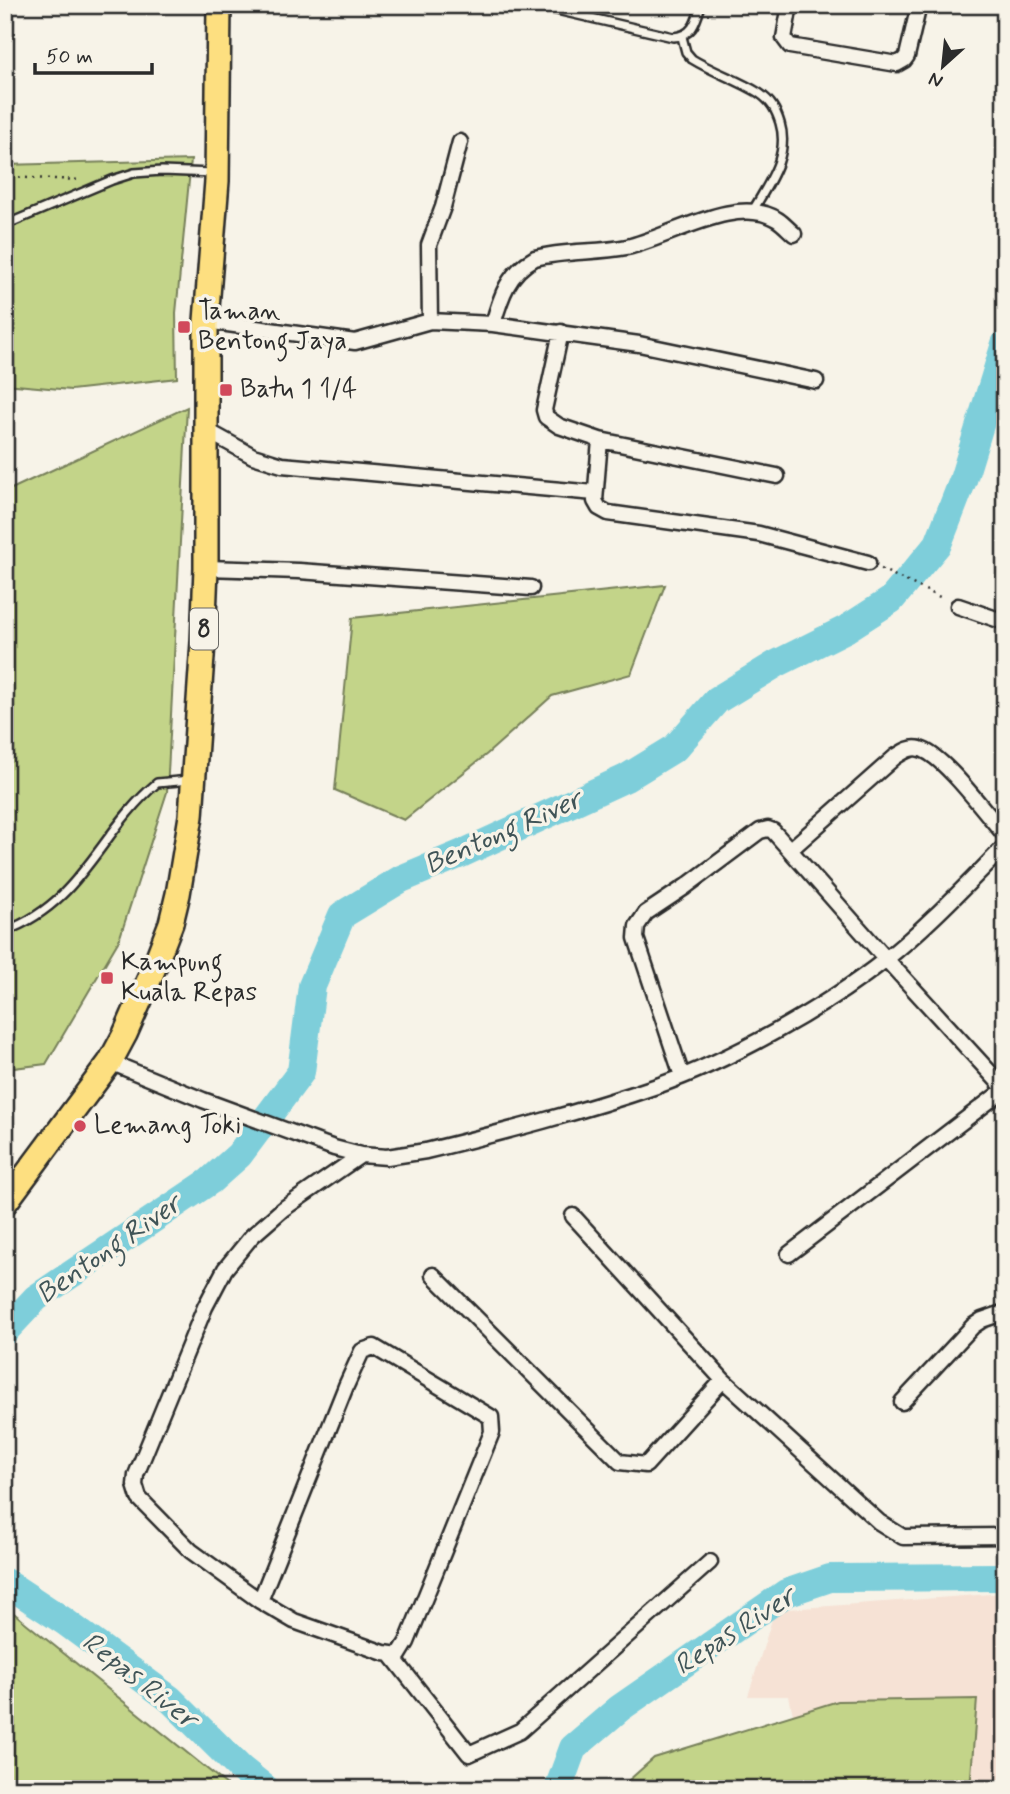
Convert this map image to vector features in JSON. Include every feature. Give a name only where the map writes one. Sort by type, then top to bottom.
[{"type":"main road","name":"8","points":[[5,1203],[110,1062],[142,996],[171,923],[186,847],[194,780],[206,568],[206,321],[217,173],[219,5]]},
{"type":"street","points":[[790,5],[784,31],[784,37],[790,46],[897,64],[904,61],[907,55],[919,5]]},
{"type":"street","points":[[430,321],[429,245],[447,194],[460,142]]},
{"type":"street","points":[[493,324],[503,291],[510,279],[535,258],[629,246],[723,215],[752,212],[779,220],[794,234]]},
{"type":"street","points":[[206,321],[355,342],[430,321],[493,324],[639,344],[816,381]]},
{"type":"street","points":[[561,332],[544,410],[546,417],[559,426],[600,440],[777,476]]},
{"type":"street","points":[[204,429],[253,456],[282,465],[595,493]]},
{"type":"street","points":[[600,440],[595,493],[599,508],[608,513],[759,534],[868,563]]},
{"type":"street","points":[[206,568],[299,571],[531,588]]},
{"type":"street","points":[[958,606],[1005,622]]},
{"type":"street","points":[[790,850],[895,757],[912,748],[919,748],[935,757],[1005,835]]},
{"type":"street","points":[[682,1076],[635,933],[646,913],[768,829],[773,831],[886,960],[1005,1089],[789,1254]]},
{"type":"street","points":[[110,1062],[203,1100],[334,1148],[361,1155],[401,1156],[469,1140],[628,1095],[682,1076],[777,1029],[886,960],[1005,846]]},
{"type":"street","points":[[260,1601],[362,1351],[374,1347],[491,1417],[492,1432],[407,1642],[399,1655],[392,1656],[295,1621],[260,1601],[191,1550],[139,1498],[135,1485],[136,1475],[205,1307],[225,1269],[252,1236],[284,1209],[361,1155]]},
{"type":"street","points":[[573,1216],[723,1380],[879,1522],[903,1537],[1005,1536]]},
{"type":"street","points":[[433,1275],[620,1462],[646,1465],[723,1380]]},
{"type":"street","points":[[902,1402],[973,1326],[1005,1312]]},
{"type":"street","points":[[392,1656],[468,1754],[520,1731],[710,1562]]},
{"type":"lane","points":[[535,5],[664,36],[682,37],[691,30],[701,5]]},
{"type":"lane","points":[[682,37],[685,52],[692,59],[759,93],[777,112],[783,130],[784,146],[777,168],[752,212]]},
{"type":"lane","points":[[5,225],[134,173],[217,173]]},
{"type":"lane","points":[[5,931],[47,911],[78,879],[123,818],[156,783],[194,780]]},
{"type":"path","points":[[5,177],[75,181],[97,177],[112,180]]},
{"type":"path","points":[[868,563],[958,606]]},
{"type":"shaded area","points":[[1005,1593],[1005,1789],[970,1789],[977,1699],[838,1701],[793,1715],[789,1696],[748,1696],[775,1610]]},
{"type":"green space","points":[[191,160],[176,313],[177,378],[71,390],[5,384],[5,165]]},
{"type":"green space","points":[[187,407],[167,792],[119,940],[46,1064],[5,1069],[5,492]]},
{"type":"green space","points":[[665,585],[631,674],[552,696],[487,754],[404,820],[335,790],[352,618]]},
{"type":"green space","points":[[5,1606],[232,1789],[5,1789]]},
{"type":"green space","points":[[977,1699],[970,1789],[619,1789],[654,1758],[838,1701]]},
{"type":"waterway","name":"Bentong River","points":[[5,1331],[36,1298],[210,1181],[239,1155],[301,1072],[312,986],[342,915],[401,879],[626,778],[675,748],[717,700],[776,664],[846,629],[891,600],[938,544],[963,480],[1005,344]]},
{"type":"waterway","name":"Repas River","points":[[558,1789],[573,1748],[620,1708],[786,1593],[830,1578],[1005,1577]]},
{"type":"waterway","name":"Repas River","points":[[5,1582],[64,1621],[170,1699],[241,1769],[266,1789]]},
{"type":"place","name":"Taman Bentong Jaya","points":[[184,327]]},
{"type":"place","name":"Batu 1 1/4","points":[[226,390]]},
{"type":"place","name":"Kampung Kuala Repas","points":[[107,978]]},
{"type":"place","name":"Lemang Toki","points":[[80,1126]]}]
